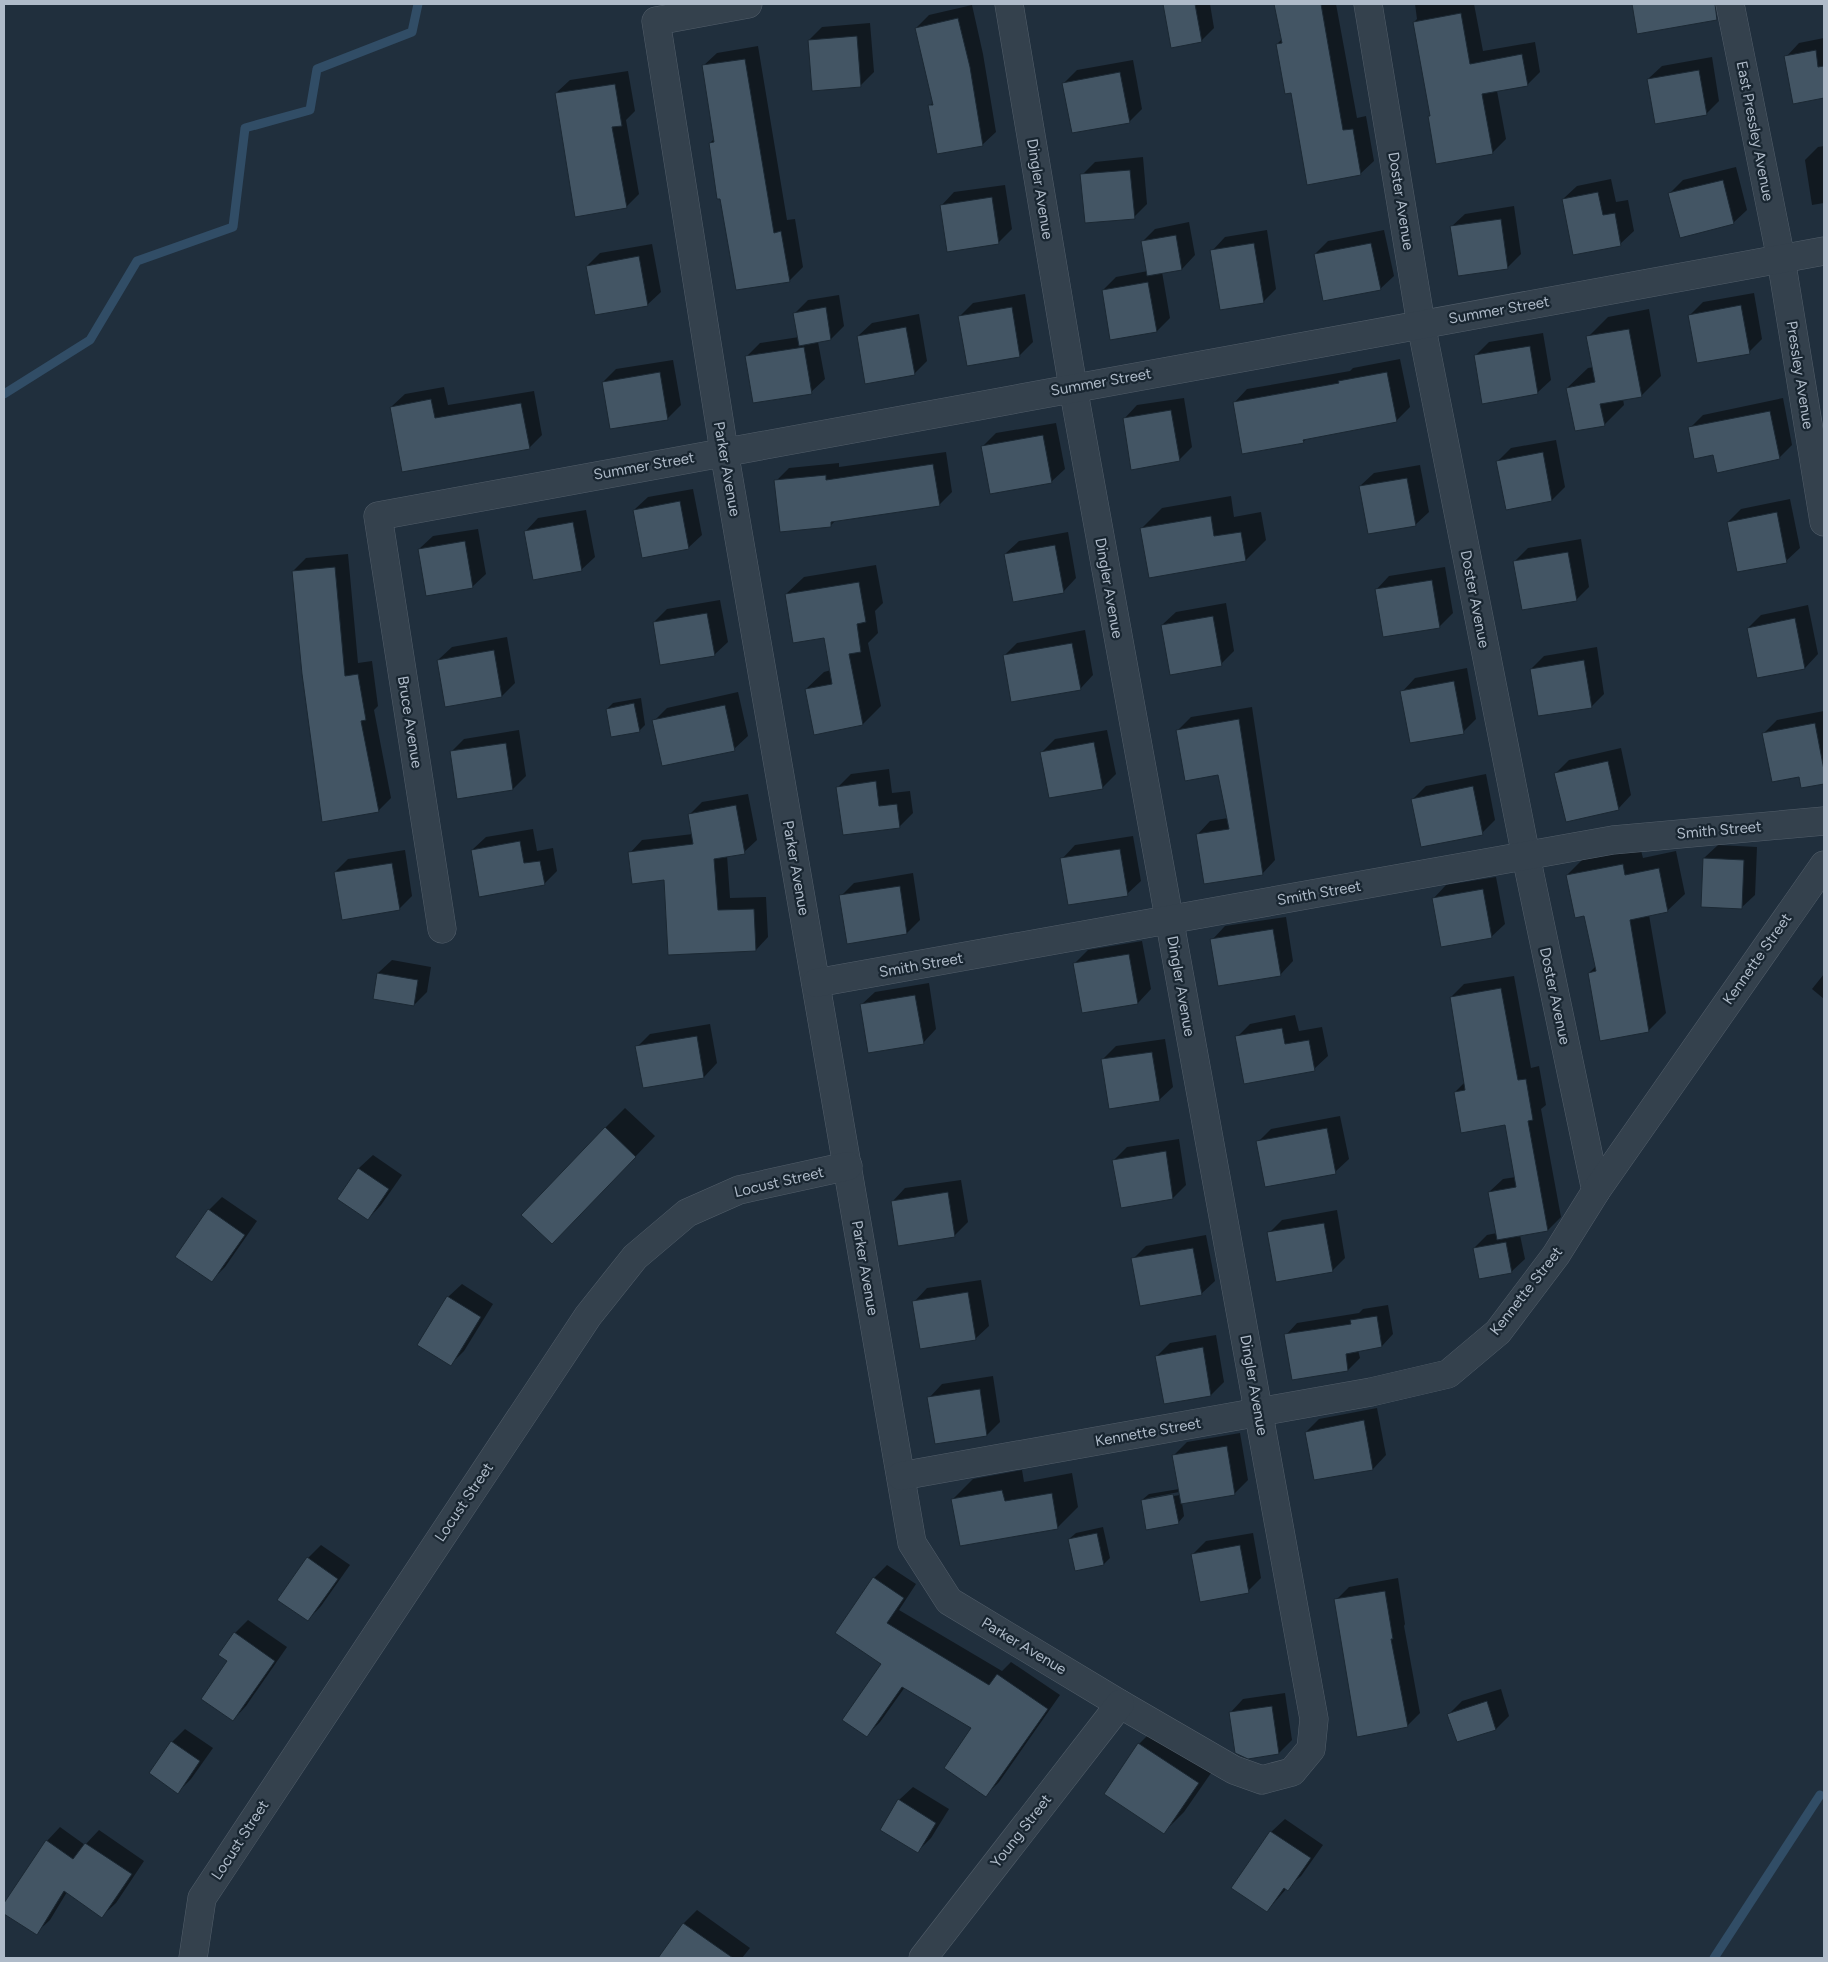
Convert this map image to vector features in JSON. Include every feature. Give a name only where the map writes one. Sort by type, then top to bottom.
[{"type":"street","name":"Parker Avenue","points":[[748,4],[656,21],[724,451],[912,1543],[949,1601],[1120,1704]]},
{"type":"street","name":"Dingler Avenue","points":[[1009,4],[1072,387],[1314,1719],[1311,1750],[1292,1772],[1262,1780],[1234,1770],[1120,1704]]},
{"type":"street","name":"Doster Avenue","points":[[1368,4],[1421,324],[1526,856],[1596,1191]]},
{"type":"street","name":"East Pressley Avenue","points":[[1730,4],[1781,259]]},
{"type":"street","name":"Summer Street","points":[[378,516],[1072,387],[1824,251]]},
{"type":"street","name":"Pressley Avenue","points":[[1781,259],[1824,522]]},
{"type":"street","name":"Bruce Avenue","points":[[378,516],[442,928]]},
{"type":"street","name":"Smith Street","points":[[816,983],[1613,840],[1824,821]]},
{"type":"street","name":"Kennette Street","points":[[901,1476],[1371,1392],[1448,1374],[1498,1332],[1556,1256],[1596,1191],[1824,865]]},
{"type":"street","name":"Locust Street","points":[[193,1958],[202,1898],[582,1324],[635,1257],[687,1213],[739,1190],[848,1166]]},
{"type":"street","name":"Young Street","points":[[923,1958],[1120,1704]]},
{"type":"building","points":[[1163,4],[1195,4],[1202,42],[1171,48]]},
{"type":"building","points":[[1274,4],[1321,4],[1343,130],[1353,129],[1361,175],[1307,185],[1291,93],[1285,94],[1276,44],[1282,43]]},
{"type":"building","points":[[1632,4],[1715,4],[1717,20],[1637,34]]},
{"type":"building","points":[[1461,13],[1470,64],[1522,54],[1528,86],[1482,94],[1493,154],[1436,164],[1428,116],[1430,116],[1413,22]]},
{"type":"building","points":[[958,18],[970,67],[983,146],[937,154],[928,105],[933,105],[915,28]]},
{"type":"building","points":[[857,36],[861,87],[812,91],[808,40]]},
{"type":"building","points":[[1816,50],[1818,67],[1824,66],[1824,98],[1793,104],[1784,56]]},
{"type":"building","points":[[745,59],[774,233],[781,231],[790,282],[736,290],[720,199],[717,199],[709,143],[714,142],[702,65]]},
{"type":"building","points":[[1699,70],[1707,115],[1655,124],[1647,79]]},
{"type":"building","points":[[1120,72],[1130,123],[1072,133],[1062,83]]},
{"type":"building","points":[[615,84],[622,126],[612,127],[627,208],[575,217],[555,93]]},
{"type":"building","points":[[1130,170],[1135,219],[1085,223],[1080,174]]},
{"type":"building","points":[[1723,180],[1734,224],[1680,238],[1668,193]]},
{"type":"building","points":[[1598,192],[1603,215],[1615,213],[1621,246],[1573,255],[1562,199]]},
{"type":"building","points":[[992,197],[999,244],[947,252],[940,205]]},
{"type":"building","points":[[1501,219],[1508,269],[1458,276],[1450,226]]},
{"type":"building","points":[[1176,235],[1182,270],[1147,276],[1141,241]]},
{"type":"building","points":[[1254,243],[1264,303],[1220,310],[1210,250]]},
{"type":"building","points":[[1371,243],[1381,290],[1323,301],[1314,254]]},
{"type":"building","points":[[639,256],[648,306],[595,315],[586,266]]},
{"type":"building","points":[[1148,282],[1157,332],[1110,340],[1102,290]]},
{"type":"building","points":[[1741,305],[1750,354],[1697,363],[1688,315]]},
{"type":"building","points":[[826,307],[831,340],[799,346],[793,313]]},
{"type":"building","points":[[1012,307],[1020,357],[967,366],[958,316]]},
{"type":"building","points":[[906,327],[915,375],[865,384],[857,336]]},
{"type":"building","points":[[1629,329],[1642,397],[1600,404],[1605,426],[1575,431],[1566,388],[1595,382],[1586,336]]},
{"type":"building","points":[[1530,346],[1538,394],[1482,404],[1474,355]]},
{"type":"building","points":[[804,347],[812,394],[753,403],[745,356]]},
{"type":"building","points":[[660,372],[668,420],[610,429],[602,382]]},
{"type":"building","points":[[1387,372],[1397,422],[1303,440],[1304,443],[1242,454],[1233,402],[1339,383],[1338,381]]},
{"type":"building","points":[[431,399],[435,418],[521,403],[530,449],[402,472],[390,407]]},
{"type":"building","points":[[1171,410],[1180,461],[1131,470],[1123,418]]},
{"type":"building","points":[[1770,411],[1780,459],[1717,473],[1713,455],[1694,459],[1688,427]]},
{"type":"building","points":[[1043,435],[1052,483],[990,494],[981,446]]},
{"type":"building","points":[[1543,452],[1552,501],[1506,510],[1496,461]]},
{"type":"building","points":[[933,464],[940,506],[831,522],[831,527],[780,532],[774,480],[826,475],[826,480]]},
{"type":"building","points":[[1407,478],[1416,526],[1368,534],[1359,486]]},
{"type":"building","points":[[680,501],[689,549],[642,558],[633,510]]},
{"type":"building","points":[[1777,512],[1787,563],[1737,572],[1727,522]]},
{"type":"building","points":[[1211,516],[1214,536],[1241,532],[1246,561],[1149,578],[1140,528]]},
{"type":"building","points":[[573,522],[582,571],[533,580],[524,531]]},
{"type":"building","points":[[465,541],[473,588],[426,596],[418,549]]},
{"type":"building","points":[[1055,545],[1064,593],[1013,602],[1004,554]]},
{"type":"building","points":[[1568,552],[1577,601],[1522,610],[1513,561]]},
{"type":"building","points":[[335,567],[345,676],[358,674],[366,720],[361,721],[379,812],[322,822],[302,674],[292,571]]},
{"type":"building","points":[[1432,580],[1440,628],[1383,637],[1375,589]]},
{"type":"building","points":[[859,582],[866,622],[857,624],[861,652],[849,654],[863,725],[814,735],[805,689],[832,684],[824,638],[793,643],[785,594]]},
{"type":"building","points":[[707,613],[715,656],[660,665],[653,622]]},
{"type":"building","points":[[1213,616],[1222,666],[1170,675],[1161,625]]},
{"type":"building","points":[[1795,618],[1805,669],[1757,678],[1747,628]]},
{"type":"building","points":[[1072,643],[1081,690],[1011,702],[1003,655]]},
{"type":"building","points":[[494,650],[502,697],[445,707],[437,660]]},
{"type":"building","points":[[1584,660],[1592,708],[1538,716],[1530,669]]},
{"type":"building","points":[[1454,681],[1464,734],[1410,743],[1400,691]]},
{"type":"building","points":[[634,703],[640,732],[611,737],[606,709]]},
{"type":"building","points":[[725,705],[735,751],[662,766],[652,720]]},
{"type":"building","points":[[1239,719],[1263,875],[1204,884],[1196,834],[1229,829],[1218,775],[1185,781],[1176,730]]},
{"type":"building","points":[[1815,723],[1824,770],[1824,784],[1801,788],[1799,777],[1772,782],[1762,733]]},
{"type":"building","points":[[1094,742],[1103,789],[1049,798],[1040,752]]},
{"type":"building","points":[[506,743],[513,790],[457,799],[450,751]]},
{"type":"building","points":[[1608,761],[1619,810],[1566,822],[1554,773]]},
{"type":"building","points":[[876,781],[879,806],[897,804],[900,828],[843,835],[836,787]]},
{"type":"building","points":[[1473,786],[1483,835],[1421,847],[1411,799]]},
{"type":"building","points":[[736,805],[745,854],[714,859],[718,910],[754,909],[756,951],[668,955],[664,880],[632,884],[628,852],[693,844],[688,814]]},
{"type":"building","points":[[520,841],[524,863],[540,861],[545,885],[479,897],[471,850]]},
{"type":"building","points":[[1120,849],[1128,896],[1068,905],[1060,858]]},
{"type":"building","points":[[1703,858],[1744,860],[1742,909],[1701,907]]},
{"type":"building","points":[[392,863],[400,910],[342,920],[334,872]]},
{"type":"building","points":[[1623,864],[1625,875],[1659,868],[1668,912],[1630,920],[1649,1032],[1600,1041],[1588,973],[1596,971],[1584,916],[1575,918],[1566,875]]},
{"type":"building","points":[[900,886],[907,934],[847,944],[839,895]]},
{"type":"building","points":[[1483,889],[1492,938],[1441,947],[1432,898]]},
{"type":"building","points":[[1273,929],[1281,976],[1218,986],[1210,939]]},
{"type":"building","points":[[1129,954],[1138,1004],[1082,1013],[1073,963]]},
{"type":"building","points":[[377,973],[418,980],[414,1006],[373,999]]},
{"type":"building","points":[[1501,988],[1518,1080],[1526,1079],[1533,1120],[1528,1121],[1548,1231],[1497,1240],[1488,1192],[1516,1187],[1505,1125],[1461,1133],[1454,1092],[1465,1090],[1450,997]]},
{"type":"building","points":[[915,995],[924,1044],[868,1053],[860,1004]]},
{"type":"building","points":[[1282,1028],[1285,1044],[1309,1040],[1315,1071],[1244,1084],[1235,1036]]},
{"type":"building","points":[[697,1036],[704,1078],[643,1088],[635,1046]]},
{"type":"building","points":[[1152,1052],[1160,1101],[1109,1109],[1101,1059]]},
{"type":"building","points":[[605,1127],[636,1157],[552,1244],[521,1215]]},
{"type":"building","points":[[1327,1128],[1336,1174],[1265,1187],[1256,1141]]},
{"type":"building","points":[[1166,1151],[1173,1199],[1121,1208],[1112,1160]]},
{"type":"building","points":[[358,1168],[389,1189],[368,1220],[337,1199]]},
{"type":"building","points":[[948,1192],[955,1237],[898,1246],[891,1201]]},
{"type":"building","points":[[208,1209],[245,1235],[212,1282],[175,1257]]},
{"type":"building","points":[[1324,1223],[1333,1272],[1276,1282],[1267,1232]]},
{"type":"building","points":[[1506,1242],[1512,1273],[1479,1279],[1473,1248]]},
{"type":"building","points":[[1193,1248],[1202,1295],[1140,1306],[1131,1258]]},
{"type":"building","points":[[968,1292],[976,1340],[920,1349],[912,1301]]},
{"type":"building","points":[[447,1296],[481,1317],[451,1366],[417,1345]]},
{"type":"building","points":[[1377,1316],[1382,1347],[1346,1354],[1348,1371],[1292,1380],[1284,1334],[1351,1324],[1350,1320]]},
{"type":"building","points":[[1203,1347],[1211,1396],[1164,1404],[1155,1356]]},
{"type":"building","points":[[980,1389],[987,1436],[935,1444],[927,1397]]},
{"type":"building","points":[[1364,1420],[1373,1470],[1314,1480],[1305,1432]]},
{"type":"building","points":[[1227,1446],[1235,1495],[1181,1504],[1172,1455]]},
{"type":"building","points":[[1002,1490],[1005,1501],[1052,1493],[1058,1529],[960,1546],[951,1499]]},
{"type":"building","points":[[1173,1494],[1179,1524],[1146,1530],[1141,1500]]},
{"type":"building","points":[[1097,1533],[1104,1565],[1075,1571],[1068,1539]]},
{"type":"building","points":[[1240,1545],[1249,1593],[1200,1602],[1191,1554]]},
{"type":"building","points":[[307,1557],[338,1579],[308,1621],[277,1600]]},
{"type":"building","points":[[873,1577],[904,1598],[887,1623],[989,1685],[997,1674],[1048,1709],[986,1797],[944,1768],[971,1728],[902,1687],[867,1737],[842,1720],[881,1664],[835,1633]]},
{"type":"building","points":[[1385,1591],[1393,1639],[1391,1639],[1408,1727],[1357,1737],[1334,1599]]},
{"type":"building","points":[[234,1632],[275,1661],[233,1721],[201,1699],[227,1661],[218,1655]]},
{"type":"building","points":[[1487,1701],[1496,1730],[1457,1742],[1447,1714]]},
{"type":"building","points":[[1272,1706],[1279,1754],[1248,1759],[1235,1753],[1229,1712]]},
{"type":"building","points":[[171,1741],[200,1761],[178,1794],[149,1773]]},
{"type":"building","points":[[1138,1743],[1199,1783],[1164,1834],[1104,1794]]},
{"type":"building","points":[[898,1799],[936,1823],[918,1853],[880,1830]]},
{"type":"building","points":[[1270,1831],[1311,1858],[1288,1891],[1284,1888],[1267,1912],[1231,1888]]},
{"type":"building","points":[[46,1840],[73,1859],[85,1843],[132,1874],[102,1918],[64,1891],[37,1935],[4,1914],[4,1903]]},
{"type":"building","points":[[683,1923],[733,1958],[658,1958]]},
{"type":"waterway","points":[[4,394],[90,340],[137,261],[233,227],[245,128],[310,110],[317,69],[412,32],[418,4]]},
{"type":"waterway","points":[[1714,1958],[1820,1795]]}]
